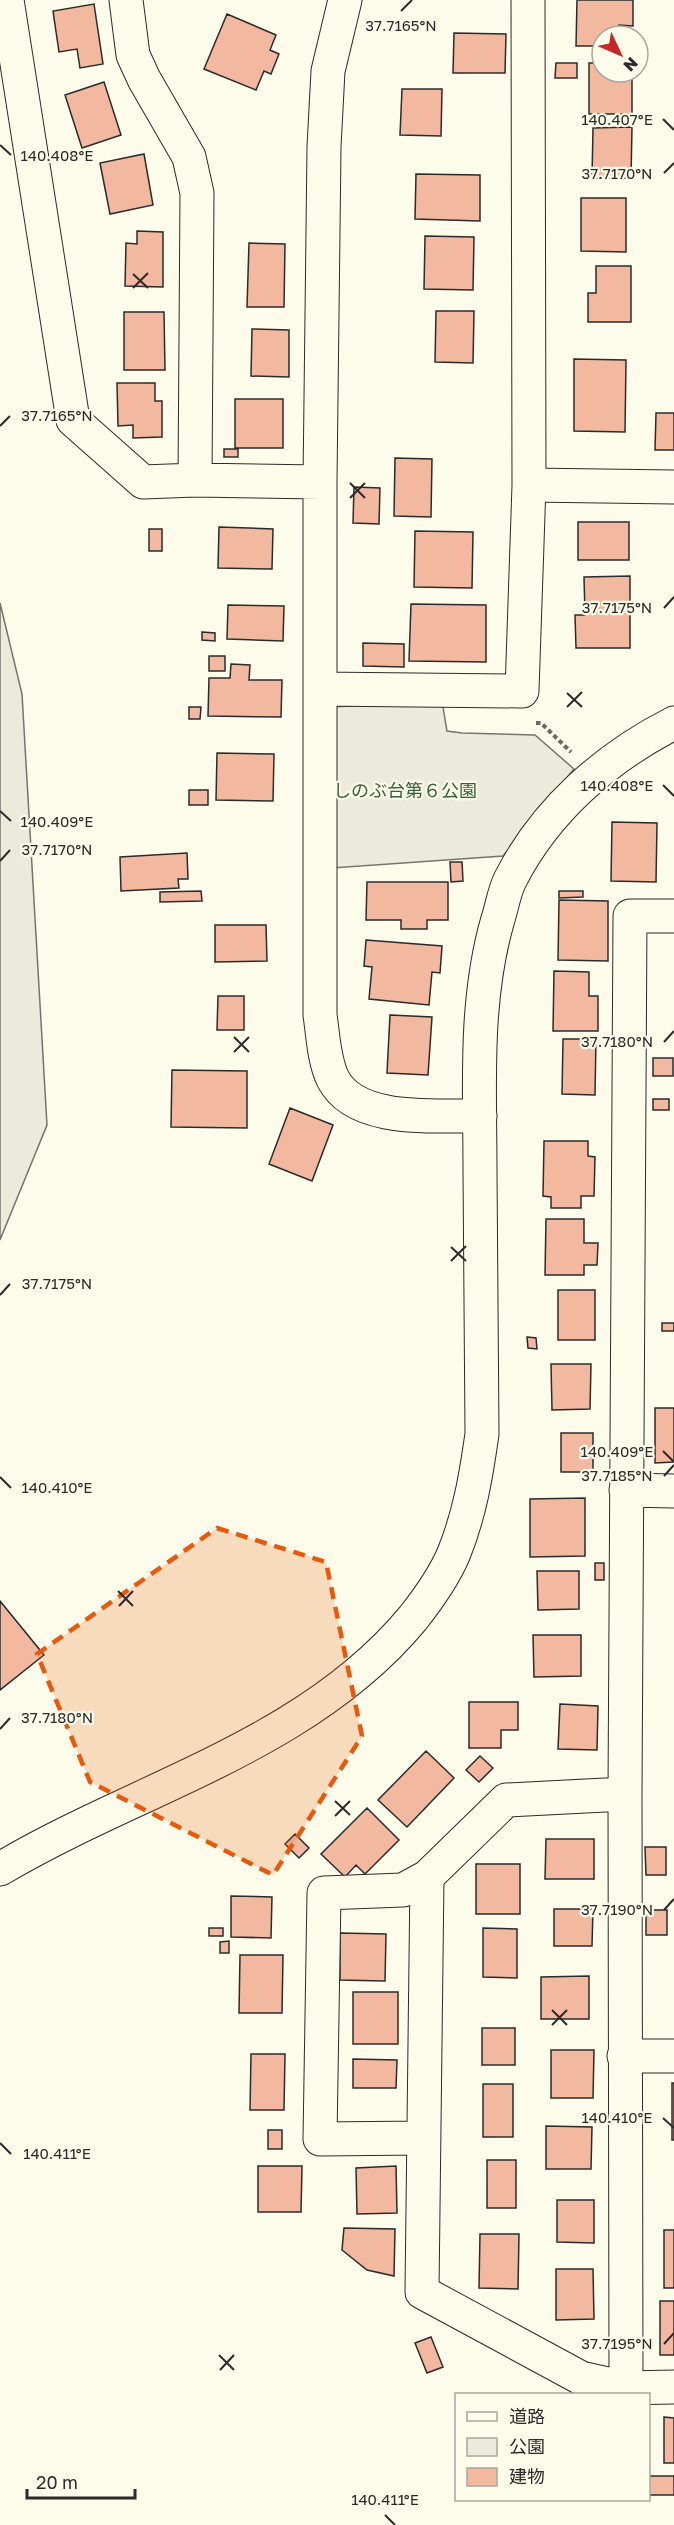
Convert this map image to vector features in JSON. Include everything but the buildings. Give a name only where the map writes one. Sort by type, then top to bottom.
[{"type":"street","points":[[7,0],[73,420],[143,482],[195,480],[320,482]]},
{"type":"street","points":[[126,0],[133,55],[144,79],[189,157],[197,193],[195,480]]},
{"type":"street","points":[[345,0],[328,71],[324,147],[320,482],[320,1015],[333,1079],[348,1096],[372,1109],[389,1113],[480,1116]]},
{"type":"street","points":[[320,689],[522,691],[529,485],[528,0]]},
{"type":"street","points":[[529,485],[674,487]]},
{"type":"street","points":[[0,1869],[35,1848],[268,1735],[346,1684],[391,1645],[429,1599],[453,1555],[474,1496],[482,1434],[479,1044],[489,950],[509,883],[534,838],[556,811],[595,776],[640,741],[674,723]]},
{"type":"street","points":[[627,2388],[624,2056],[630,916],[674,916]]},
{"type":"street","points":[[626,1490],[674,1491]]},
{"type":"street","points":[[423,2138],[320,2139],[324,1893],[403,1890],[427,1877],[506,1800],[625,1794]]},
{"type":"street","points":[[427,1877],[422,2292],[580,2378],[627,2388],[674,2387]]},
{"type":"street","points":[[624,2056],[674,2056]]},
{"type":"path","points":[[530,722],[541,723],[595,776]]},
{"type":"highlighted area","points":[[217,1528],[326,1562],[362,1736],[273,1875],[90,1782],[37,1654]]},
{"type":"green space","points":[[0,603],[22,694],[47,1125],[0,1240]]},
{"type":"green space","name":"しのぶ台第６公園","points":[[442,701],[447,731],[535,735],[574,769],[503,856],[332,868],[331,707]]}]
